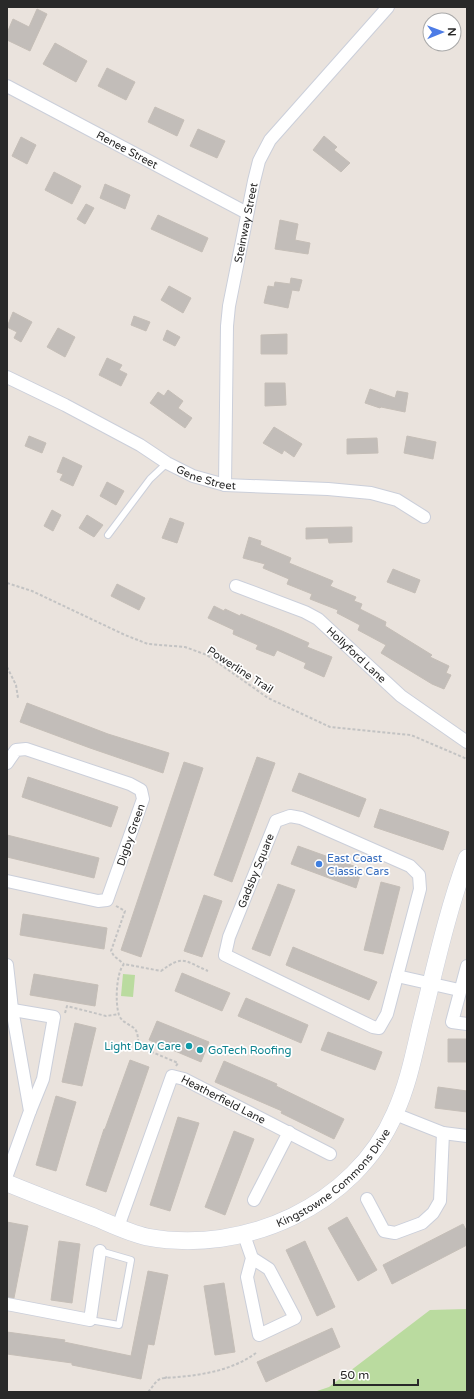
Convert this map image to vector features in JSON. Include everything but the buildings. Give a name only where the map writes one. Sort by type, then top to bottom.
[{"type":"street","name":"Steinway Street","points":[[225,485],[227,326],[234,274],[260,161],[270,140],[388,7]]},
{"type":"street","name":"Renee Street","points":[[7,86],[247,213]]},
{"type":"street","name":"Gene Street","points":[[7,377],[72,408],[167,463],[194,476],[225,485],[328,489],[371,493],[392,498],[424,517]]},
{"type":"street","name":"Hollyford Lane","points":[[236,586],[305,612],[318,619],[401,696],[467,742]]},
{"type":"street","name":"Digby Green","points":[[7,762],[16,750],[26,749],[130,784],[141,790],[143,799],[108,900]]},
{"type":"street","name":"Gadsby Square","points":[[290,816],[301,818],[410,866],[419,875],[420,889],[397,976],[387,1014],[379,1028],[373,1027],[225,955],[229,937],[276,821],[290,816]]},
{"type":"street","name":"Kingstowne Commons Drive","points":[[7,1183],[118,1227],[146,1236],[185,1241],[218,1239],[244,1235],[260,1230],[298,1214],[329,1194],[355,1172],[377,1144],[395,1114],[409,1076],[440,946],[467,858]]},
{"type":"street","points":[[7,881],[98,901],[108,900]]},
{"type":"street","points":[[7,965],[9,1009],[30,1111]]},
{"type":"street","points":[[467,966],[459,990],[452,1022],[467,1024]]},
{"type":"street","points":[[397,976],[459,990]]},
{"type":"street","points":[[7,1175],[43,1079],[54,1017],[9,1009]]},
{"type":"street","name":"Heatherfield Lane","points":[[118,1227],[172,1076],[184,1079],[330,1154]]},
{"type":"street","points":[[395,1114],[443,1132],[467,1136]]},
{"type":"street","points":[[254,1200],[289,1132]]},
{"type":"street","points":[[367,1199],[384,1231],[395,1233],[422,1223],[433,1212],[440,1201],[443,1132]]},
{"type":"street","points":[[244,1235],[252,1258],[247,1277],[258,1336],[295,1318],[269,1269],[252,1258]]},
{"type":"street","points":[[7,1304],[90,1320],[100,1251]]},
{"type":"lane","points":[[108,535],[150,479],[167,463]]},
{"type":"lane","points":[[90,1320],[119,1325],[131,1260],[100,1251]]},
{"type":"path","name":"Powerline Trail","points":[[7,583],[32,591],[142,642],[185,647],[207,655],[268,698],[330,727],[346,730],[411,735],[467,759]]},
{"type":"path","points":[[7,667],[16,684],[18,698]]},
{"type":"path","points":[[108,900],[125,911],[111,951],[114,956],[124,964],[161,971],[175,960],[180,959],[208,971]]},
{"type":"path","points":[[124,964],[120,968],[117,980],[119,1014],[125,1022],[135,1029],[140,1047],[178,1063],[172,1076]]},
{"type":"path","points":[[54,1017],[64,1020],[67,1006],[106,1016],[119,1014]]},
{"type":"path","points":[[148,1392],[155,1382],[161,1378],[213,1372],[237,1364],[256,1353]]},
{"type":"green space","points":[[123,974],[135,975],[133,997],[121,996]]},
{"type":"green space","points":[[467,1309],[467,1392],[314,1392],[329,1387],[430,1310]]},
{"type":"place","name":"East Coast Classic Cars","points":[[319,864]]},
{"type":"place","name":"Light Day Care","points":[[189,1046]]},
{"type":"place","name":"GoTech Roofing","points":[[200,1050]]}]
